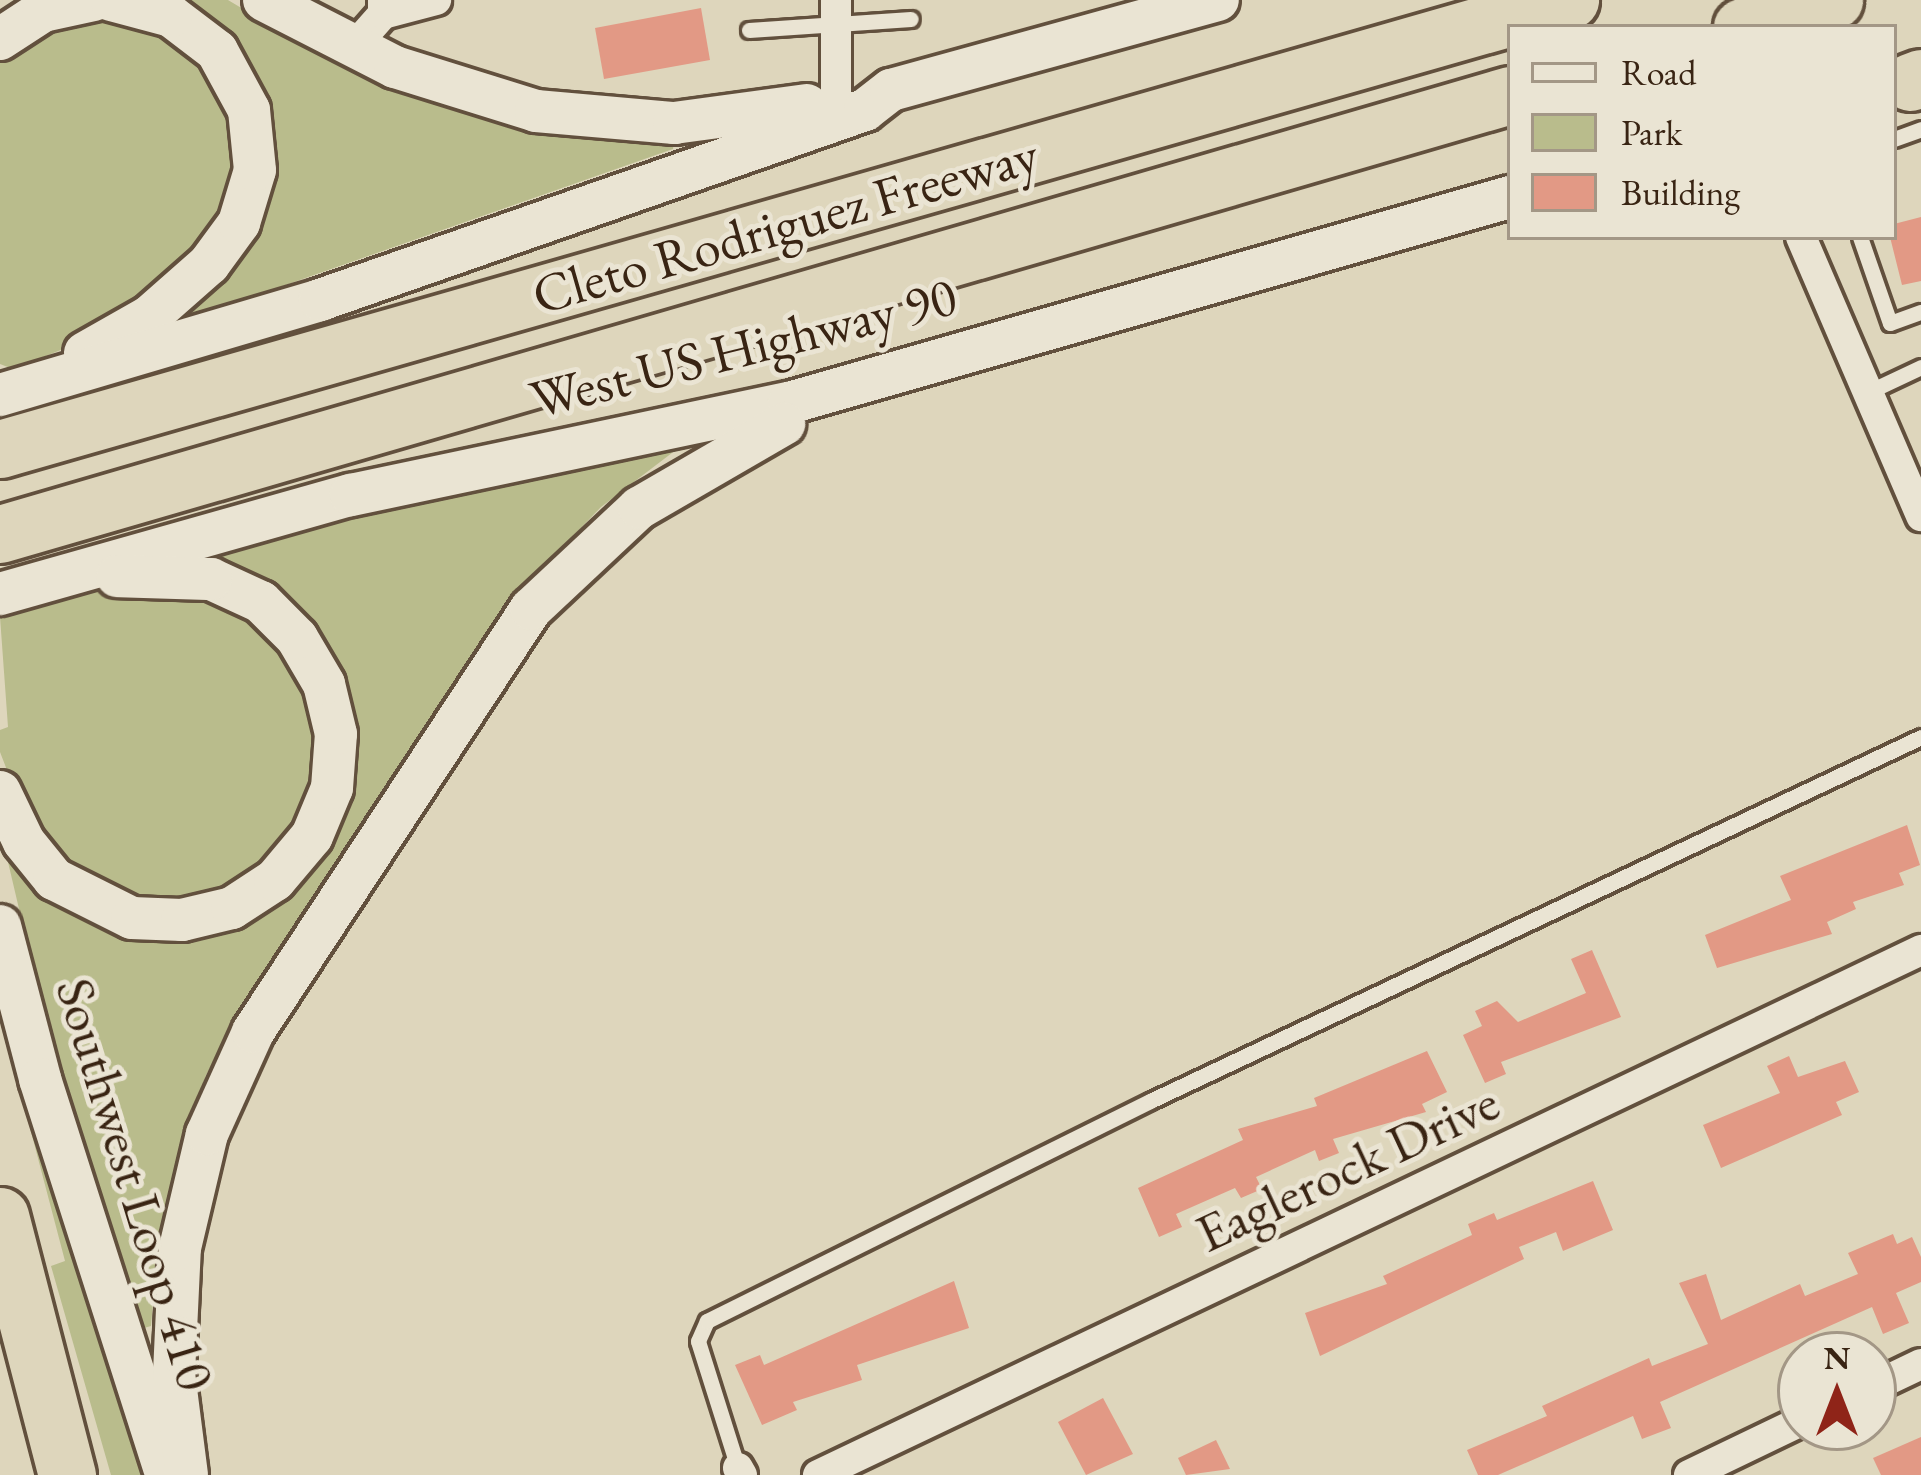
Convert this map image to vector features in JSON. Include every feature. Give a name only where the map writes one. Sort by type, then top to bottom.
[{"type":"highway","name":"Cleto Rodriguez Freeway","points":[[4,415],[1570,0]]},
{"type":"highway","points":[[1752,24],[1834,0]]},
{"type":"highway","name":"Cleto Rodriguez Freeway","points":[[9,531],[1507,95]]},
{"type":"highway","points":[[0,1216],[67,1475]]},
{"type":"main road","points":[[0,38],[43,11],[94,0]]},
{"type":"main road","points":[[4,415],[172,299],[224,247],[252,186],[251,119],[223,59],[172,16],[111,0]]},
{"type":"main road","points":[[264,0],[352,49],[488,99],[606,121],[698,121],[891,90],[1194,3]]},
{"type":"main road","points":[[4,415],[865,110],[891,90]]},
{"type":"main road","name":"West US Highway 90","points":[[27,586],[351,495],[674,431],[860,384],[1507,197]]},
{"type":"main road","points":[[188,1475],[174,1345],[183,1232],[213,1118],[263,1015],[484,674],[557,580],[686,475],[860,384]]},
{"type":"main road","points":[[0,792],[34,857],[67,889],[116,914],[166,920],[217,913],[266,888],[306,847],[332,788],[336,734],[324,684],[297,638],[261,602],[186,575],[27,586]]},
{"type":"main road","name":"Southwest Loop 410","points":[[0,926],[40,1079],[166,1475]]},
{"type":"street","points":[[352,49],[383,7],[436,0]]},
{"type":"street","points":[[836,12],[836,98]]},
{"type":"street","points":[[1802,240],[1921,516]]},
{"type":"street","name":"Eaglerock Drive","points":[[818,1475],[1921,950]]},
{"type":"street","points":[[1689,1475],[1777,1433]]},
{"type":"lane","points":[[749,30],[836,12],[911,19]]},
{"type":"lane","points":[[1897,131],[1913,91]]},
{"type":"lane","points":[[1861,240],[1890,323],[1921,312]]},
{"type":"lane","points":[[1866,393],[1921,367]]},
{"type":"lane","points":[[740,1471],[698,1341],[706,1321],[1150,1101],[1921,737]]},
{"type":"green space","points":[[177,0],[228,0],[327,59],[456,110],[561,133],[674,140],[673,149],[186,320],[183,313],[202,296],[258,84],[229,39]]},
{"type":"green space","points":[[84,12],[193,44],[241,129],[225,224],[96,336],[13,369],[0,364],[0,55]]},
{"type":"green space","points":[[685,443],[601,507],[517,594],[251,991],[206,1075],[181,1146],[158,1243],[151,1326],[144,1328],[43,1011],[8,862],[16,861],[41,889],[255,913],[353,715],[318,632],[198,561],[288,526]]},
{"type":"green space","points":[[94,587],[208,593],[286,642],[325,745],[296,838],[226,894],[151,905],[63,868],[17,796],[0,752],[0,730],[8,727],[0,617]]},
{"type":"green space","points":[[20,1044],[158,1475],[111,1475],[51,1266],[65,1261],[9,1048]]},
{"type":"building","points":[[701,8],[710,60],[604,79],[595,28]]},
{"type":"building","points":[[1921,217],[1921,281],[1902,285],[1891,240],[1897,240],[1897,223]]},
{"type":"building","points":[[1907,825],[1920,865],[1899,873],[1904,885],[1853,902],[1856,909],[1827,922],[1832,934],[1717,968],[1705,935],[1791,900],[1780,876]]},
{"type":"building","points":[[1592,950],[1621,1017],[1501,1062],[1506,1074],[1485,1083],[1463,1035],[1482,1026],[1475,1011],[1497,1001],[1518,1022],[1586,993],[1571,959]]},
{"type":"building","points":[[1427,1051],[1447,1092],[1422,1104],[1426,1112],[1333,1139],[1339,1153],[1319,1161],[1315,1150],[1256,1177],[1262,1189],[1241,1198],[1235,1188],[1176,1214],[1182,1227],[1159,1237],[1138,1188],[1243,1140],[1238,1129],[1317,1106],[1314,1098]]},
{"type":"building","points":[[1789,1056],[1798,1077],[1845,1061],[1859,1092],[1836,1102],[1842,1115],[1721,1168],[1703,1125],[1780,1093],[1767,1066]]},
{"type":"building","points":[[1593,1181],[1613,1230],[1563,1251],[1556,1232],[1519,1247],[1524,1259],[1320,1356],[1305,1313],[1387,1284],[1383,1276],[1472,1235],[1468,1224],[1494,1213],[1497,1220]]},
{"type":"building","points":[[1893,1234],[1897,1244],[1912,1237],[1921,1257],[1921,1282],[1896,1293],[1909,1323],[1882,1331],[1872,1307],[1818,1331],[1777,1331],[1777,1350],[1660,1402],[1671,1428],[1642,1439],[1633,1416],[1498,1475],[1478,1475],[1467,1450],[1547,1416],[1542,1406],[1649,1358],[1652,1366],[1708,1344],[1679,1283],[1706,1274],[1721,1320],[1800,1284],[1805,1296],[1858,1274],[1848,1253]]},
{"type":"building","points":[[954,1281],[969,1328],[857,1365],[862,1380],[793,1402],[797,1410],[762,1425],[735,1365],[760,1355],[764,1365]]},
{"type":"building","points":[[1103,1398],[1133,1454],[1086,1475],[1058,1422]]},
{"type":"building","points":[[1921,1437],[1921,1475],[1881,1475],[1873,1458]]},
{"type":"building","points":[[1216,1440],[1230,1469],[1186,1475],[1178,1458]]}]
